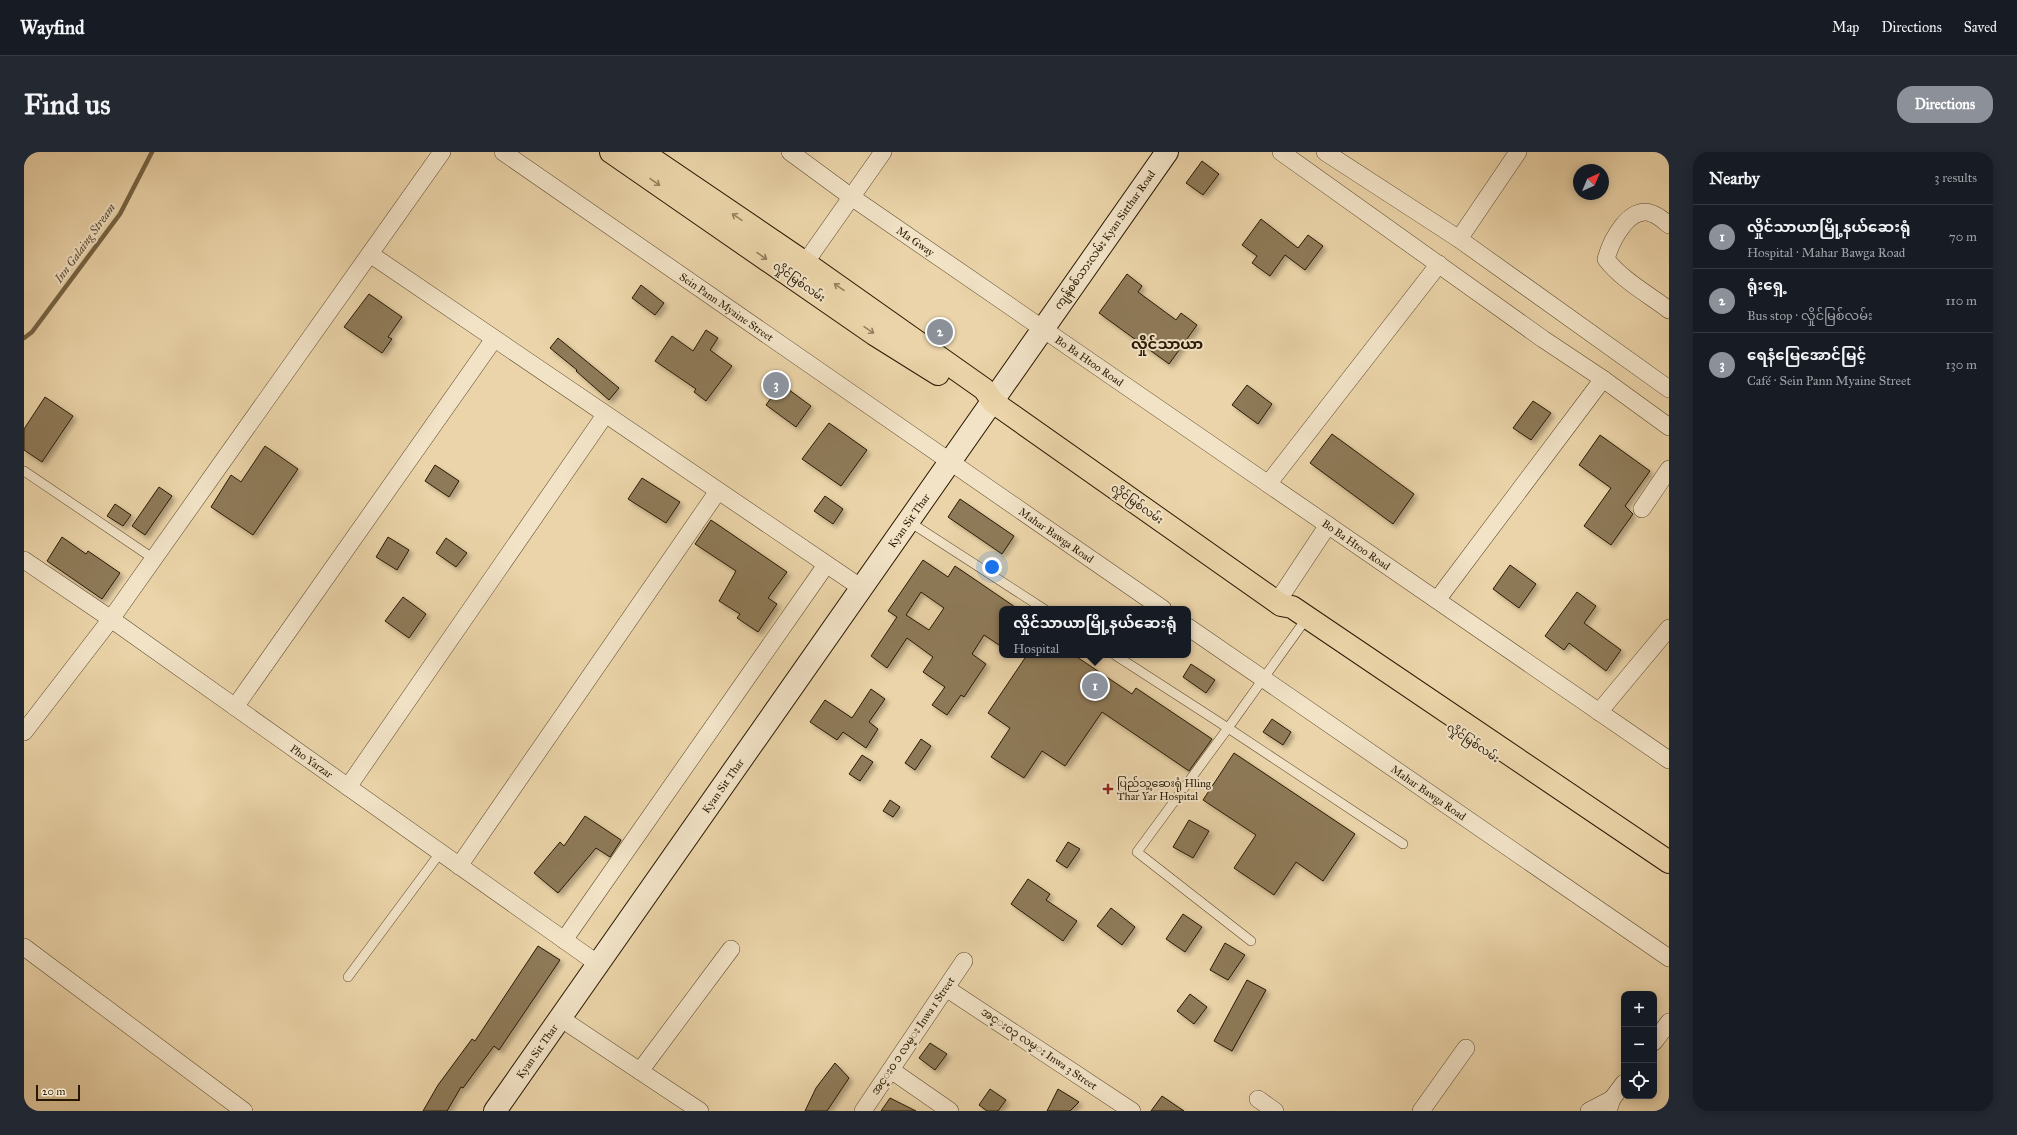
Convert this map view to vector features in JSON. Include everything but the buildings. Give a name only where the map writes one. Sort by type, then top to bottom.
[{"type":"main road","name":"လှိုင်မြစ်လမ်း","points":[[611,152],[635,156],[799,271],[984,388],[993,402],[1279,604],[1285,615],[1303,621],[1669,862]]},
{"type":"main road","name":"ကျန်စစ်သားလမ်း Kyan Sitthar Road","points":[[993,402],[1167,152]]},
{"type":"main road","name":"Kyan Sit Thar","points":[[495,1111],[860,587],[993,402]]},
{"type":"main road","name":"လှိုင်မြစ်လမ်း","points":[[1303,621],[1669,877]]},
{"type":"street","points":[[27,722],[111,619],[442,152]]},
{"type":"street","name":"Sein Pann Myaine Street","points":[[503,152],[951,461]]},
{"type":"street","name":"Ma Gway","points":[[790,152],[850,196],[1043,329]]},
{"type":"street","points":[[799,271],[882,152]]},
{"type":"street","points":[[1281,152],[1669,427]]},
{"type":"street","points":[[1325,152],[1459,240],[1620,356],[1669,389]]},
{"type":"street","points":[[1459,240],[1514,153]]},
{"type":"street","points":[[1669,225],[1652,213],[1640,213],[1626,221],[1609,246],[1606,259],[1613,268],[1625,278],[1669,310]]},
{"type":"street","points":[[370,254],[860,587]]},
{"type":"street","points":[[1268,484],[1439,264]]},
{"type":"street","name":"Bo Ba Htoo Road","points":[[1043,329],[1669,760]]},
{"type":"street","points":[[235,707],[494,339]]},
{"type":"street","points":[[1436,600],[1603,379]]},
{"type":"street","points":[[348,787],[605,415]]},
{"type":"street","name":"Mahar Bawga Road","points":[[951,461],[1158,606]]},
{"type":"street","points":[[1642,509],[1669,469]]},
{"type":"street","points":[[459,866],[718,491]]},
{"type":"street","points":[[1279,604],[1328,525]]},
{"type":"street","name":"Pho Yarzar","points":[[24,560],[111,619],[598,964]]},
{"type":"street","points":[[564,940],[826,565]]},
{"type":"street","points":[[1599,712],[1669,628]]},
{"type":"street","name":"Mahar Bawga Road","points":[[1191,629],[1669,958]]},
{"type":"street","points":[[24,947],[244,1111]]},
{"type":"street","points":[[640,1071],[731,949]]},
{"type":"street","name":"အင္းဝ ၁ လမ္း Inwa 1 Street","points":[[863,1111],[964,961]]},
{"type":"street","name":"အင္းဝ၃ လမ္း Inwa 3 Street","points":[[946,988],[1132,1111]]},
{"type":"street","points":[[560,1018],[700,1111]]},
{"type":"street","points":[[1657,1038],[1669,1022]]},
{"type":"street","points":[[1421,1111],[1466,1048]]},
{"type":"street","points":[[891,1070],[950,1111]]},
{"type":"street","points":[[1589,1111],[1610,1105],[1621,1087]]},
{"type":"street","points":[[1258,1099],[1275,1111]]},
{"type":"lane","points":[[24,471],[154,558]]},
{"type":"lane","points":[[908,521],[1039,606]]},
{"type":"lane","points":[[1251,941],[1138,852],[1303,621]]},
{"type":"lane","points":[[1120,658],[1403,844]]},
{"type":"lane","points":[[348,977],[440,853]]},
{"type":"waterway","name":"Inn Galaing Stream","points":[[24,338],[32,332],[120,214],[152,152]]},
{"type":"place","name":"ရုံးရှေ့","points":[[940,332]]},
{"type":"place","name":"ရေနံမြေအောင်မြင့်","points":[[776,385]]},
{"type":"place","name":"လှိုင်သာယာမြို့နယ်ဆေးရုံ","points":[[1095,686]]},
{"type":"place","name":"ပြည်သူ့ဆေးရုံ Hling Thar Yar Hospital","points":[[1108,789]]},
{"type":"district","name":"လှိုင်သာယာ","points":[[1167,344]]}]
